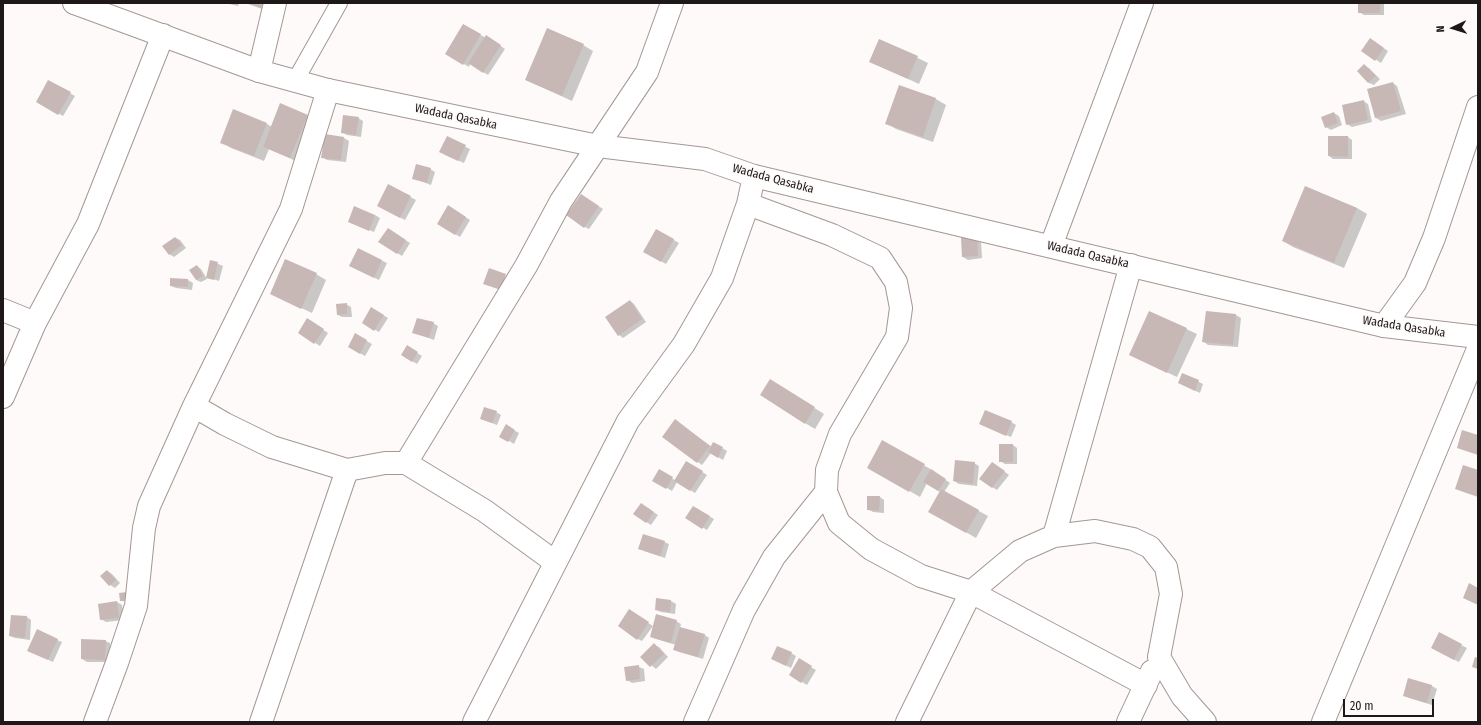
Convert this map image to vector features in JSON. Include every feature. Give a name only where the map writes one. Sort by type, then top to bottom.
[{"type":"street","name":"Wadada Qasabka","points":[[74,3],[260,71],[328,90],[598,146],[705,159],[754,176],[1384,326],[1478,337]]},
{"type":"street","points":[[260,71],[275,3]]},
{"type":"street","points":[[406,463],[526,266],[561,201],[648,72],[672,3]]},
{"type":"street","points":[[1051,246],[1142,3]]},
{"type":"street","points":[[3,397],[35,323],[88,224],[163,35]]},
{"type":"street","points":[[95,722],[136,606],[144,528],[149,506],[194,406],[291,209],[328,90]]},
{"type":"street","points":[[1384,326],[1418,277],[1434,238],[1478,107]]},
{"type":"street","points":[[474,722],[628,421],[684,344],[722,278],[748,204],[754,176]]},
{"type":"street","points":[[748,204],[832,235],[880,258],[896,282],[901,308],[897,337],[840,434],[826,470],[826,492],[839,523],[871,549],[921,576],[971,592],[1146,685]]},
{"type":"street","points":[[1054,536],[1131,265]]},
{"type":"street","points":[[3,310],[35,323]]},
{"type":"street","points":[[1323,722],[1478,349]]},
{"type":"street","points":[[194,406],[272,447],[347,470],[385,463],[406,463],[486,511],[555,562]]},
{"type":"street","points":[[261,722],[347,470]]},
{"type":"street","points":[[694,722],[744,610],[770,563],[826,492]]},
{"type":"street","points":[[907,722],[971,592],[1020,551],[1054,536],[1095,531],[1133,539],[1150,547],[1166,567],[1171,594],[1159,657],[1128,722]]},
{"type":"street","points":[[1159,657],[1182,696],[1205,722]]},
{"type":"lane","points":[[295,81],[339,3]]},
{"type":"building","points":[[247,3],[262,3],[261,8]]},
{"type":"building","points":[[1358,3],[1380,3],[1380,13],[1358,13]]},
{"type":"building","points":[[463,24],[481,34],[463,65],[445,54]]},
{"type":"building","points":[[547,28],[584,44],[562,96],[525,80]]},
{"type":"building","points":[[486,35],[501,45],[483,73],[468,63]]},
{"type":"building","points":[[1370,38],[1384,48],[1375,61],[1361,51]]},
{"type":"building","points":[[879,39],[918,56],[908,79],[869,62]]},
{"type":"building","points":[[1364,64],[1376,76],[1368,83],[1357,71]]},
{"type":"building","points":[[48,80],[71,92],[58,115],[36,102]]},
{"type":"building","points":[[1393,82],[1401,111],[1375,118],[1367,89]]},
{"type":"building","points":[[899,85],[936,98],[923,137],[885,124]]},
{"type":"building","points":[[1364,100],[1368,120],[1346,125],[1342,105]]},
{"type":"building","points":[[280,103],[308,115],[290,158],[263,147]]},
{"type":"building","points":[[233,109],[267,123],[254,156],[220,143]]},
{"type":"building","points":[[1334,112],[1338,123],[1325,128],[1321,117]]},
{"type":"building","points":[[343,115],[359,117],[356,135],[341,133]]},
{"type":"building","points":[[325,134],[344,137],[341,160],[321,158]]},
{"type":"building","points":[[447,136],[466,145],[458,161],[439,152]]},
{"type":"building","points":[[1328,136],[1348,136],[1348,157],[1328,156]]},
{"type":"building","points":[[416,164],[431,168],[427,183],[412,179]]},
{"type":"building","points":[[388,184],[411,196],[400,218],[377,206]]},
{"type":"building","points":[[1305,186],[1357,208],[1334,263],[1282,241]]},
{"type":"building","points":[[581,194],[599,206],[584,228],[566,215]]},
{"type":"building","points":[[448,205],[466,217],[455,235],[437,224]]},
{"type":"building","points":[[354,206],[375,215],[369,231],[348,222]]},
{"type":"building","points":[[388,228],[406,240],[397,254],[378,242]]},
{"type":"building","points":[[656,229],[674,239],[661,262],[643,252]]},
{"type":"building","points":[[175,237],[182,245],[169,255],[162,246]]},
{"type":"building","points":[[977,237],[978,256],[962,257],[961,238]]},
{"type":"building","points":[[358,248],[382,260],[374,278],[349,266]]},
{"type":"building","points":[[285,259],[317,273],[301,309],[270,294]]},
{"type":"building","points":[[210,260],[218,262],[214,280],[206,278]]},
{"type":"building","points":[[197,265],[203,276],[196,280],[189,270]]},
{"type":"building","points":[[489,268],[506,274],[501,290],[483,284]]},
{"type":"building","points":[[170,278],[188,279],[188,287],[170,286]]},
{"type":"building","points":[[630,300],[642,319],[618,336],[605,317]]},
{"type":"building","points":[[347,303],[347,314],[337,315],[336,304]]},
{"type":"building","points":[[371,307],[384,315],[374,331],[362,323]]},
{"type":"building","points":[[1149,311],[1187,328],[1167,373],[1129,355]]},
{"type":"building","points":[[1206,311],[1236,314],[1233,345],[1202,342]]},
{"type":"building","points":[[307,318],[324,329],[314,344],[298,333]]},
{"type":"building","points":[[417,318],[434,322],[429,338],[412,333]]},
{"type":"building","points":[[355,333],[367,340],[360,354],[348,347]]},
{"type":"building","points":[[407,345],[418,352],[412,362],[401,355]]},
{"type":"building","points":[[1182,373],[1199,380],[1195,391],[1178,383]]},
{"type":"building","points":[[770,379],[815,407],[805,424],[760,395]]},
{"type":"building","points":[[484,407],[497,411],[492,423],[480,419]]},
{"type":"building","points":[[985,410],[1012,421],[1006,436],[979,424]]},
{"type":"building","points":[[675,419],[710,446],[697,463],[662,437]]},
{"type":"building","points":[[506,424],[515,430],[508,442],[499,437]]},
{"type":"building","points":[[1462,430],[1478,435],[1478,455],[1457,448]]},
{"type":"building","points":[[882,440],[925,464],[909,492],[867,468]]},
{"type":"building","points":[[713,442],[723,447],[718,458],[708,452]]},
{"type":"building","points":[[999,444],[1013,444],[1013,462],[999,462]]},
{"type":"building","points":[[955,460],[975,462],[973,484],[953,481]]},
{"type":"building","points":[[686,461],[703,471],[690,491],[674,481]]},
{"type":"building","points":[[992,462],[1005,471],[992,488],[979,479]]},
{"type":"building","points":[[1463,465],[1478,470],[1478,497],[1455,489]]},
{"type":"building","points":[[659,469],[673,477],[666,489],[652,481]]},
{"type":"building","points":[[931,469],[946,479],[938,491],[923,482]]},
{"type":"building","points":[[941,489],[979,510],[966,533],[928,512]]},
{"type":"building","points":[[867,496],[880,496],[879,511],[867,510]]},
{"type":"building","points":[[641,503],[654,512],[646,523],[633,514]]},
{"type":"building","points":[[693,506],[710,516],[702,529],[685,518]]},
{"type":"building","points":[[643,534],[665,541],[660,556],[638,549]]},
{"type":"building","points":[[107,570],[116,580],[109,586],[100,576]]},
{"type":"building","points":[[1469,583],[1478,588],[1478,605],[1463,598]]},
{"type":"building","points":[[127,592],[129,601],[120,601],[119,593]]},
{"type":"building","points":[[656,598],[671,600],[670,612],[655,610]]},
{"type":"building","points":[[117,601],[119,618],[100,620],[98,604]]},
{"type":"building","points":[[629,609],[649,622],[637,640],[618,626]]},
{"type":"building","points":[[656,614],[677,620],[671,643],[650,637]]},
{"type":"building","points":[[11,615],[27,616],[25,638],[9,636]]},
{"type":"building","points":[[680,627],[705,634],[698,657],[673,650]]},
{"type":"building","points":[[37,629],[58,639],[48,660],[27,651]]},
{"type":"building","points":[[1439,632],[1462,644],[1454,660],[1431,648]]},
{"type":"building","points":[[81,639],[106,640],[105,660],[81,659]]},
{"type":"building","points":[[654,643],[664,654],[650,667],[640,657]]},
{"type":"building","points":[[777,646],[792,652],[786,666],[771,659]]},
{"type":"building","points":[[1475,657],[1478,658],[1478,669],[1472,667]]},
{"type":"building","points":[[799,658],[812,666],[801,683],[789,675]]},
{"type":"building","points":[[639,665],[640,679],[626,681],[624,667]]},
{"type":"building","points":[[1408,678],[1432,685],[1427,703],[1403,696]]}]
